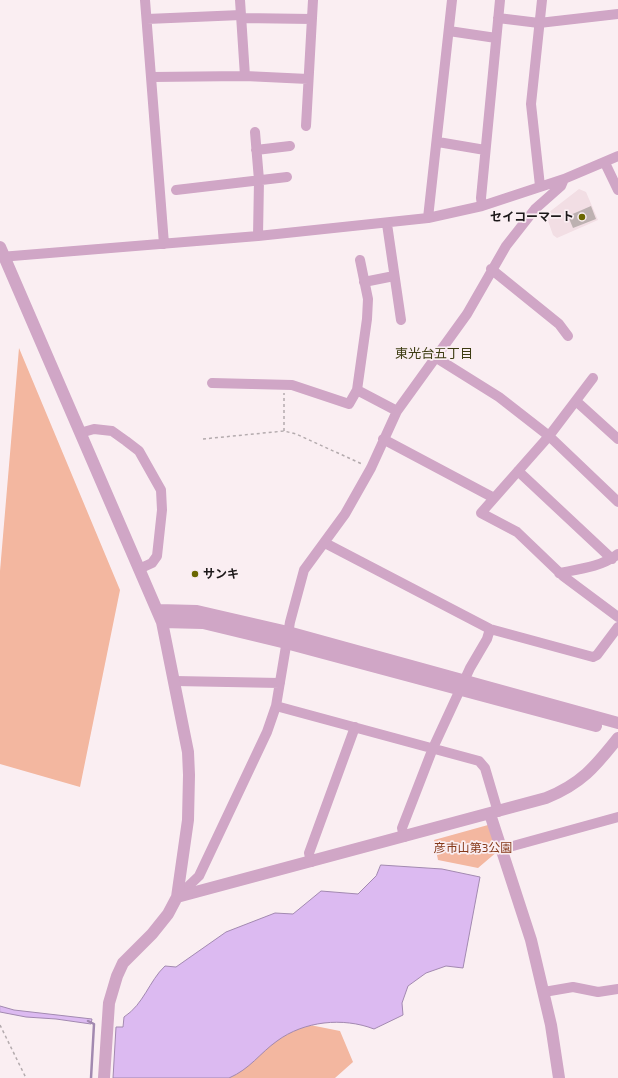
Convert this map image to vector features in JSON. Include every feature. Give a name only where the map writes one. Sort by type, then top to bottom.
[{"type":"street","points":[[145,0],[164,244]]},
{"type":"street","points":[[240,0],[245,76]]},
{"type":"street","points":[[306,126],[313,0]]},
{"type":"street","points":[[428,218],[438,142],[452,0]]},
{"type":"street","points":[[482,206],[481,198],[485,150],[500,0]]},
{"type":"street","points":[[540,186],[531,104],[542,0]]},
{"type":"street","points":[[498,18],[539,23],[618,14]]},
{"type":"street","points":[[147,19],[241,16],[312,19]]},
{"type":"street","points":[[449,31],[496,38]]},
{"type":"street","points":[[152,77],[245,76],[308,79]]},
{"type":"street","points":[[255,132],[259,180],[258,236]]},
{"type":"street","points":[[438,142],[485,150]]},
{"type":"street","points":[[256,150],[290,146]]},
{"type":"street","points":[[177,897],[188,820],[190,775],[184,731],[162,622],[1,253],[164,244],[386,224],[428,218],[482,206],[564,179],[605,163],[618,156]]},
{"type":"street","points":[[605,163],[618,190]]},
{"type":"street","points":[[176,190],[287,178]]},
{"type":"street","points":[[104,1078],[109,1003],[117,976],[123,963],[152,934],[168,914],[177,897],[199,876],[268,732],[276,706],[287,637],[304,570],[345,514],[371,468],[397,411],[466,314],[491,269],[517,230],[535,209],[561,186],[564,179]]},
{"type":"street","points":[[386,224],[401,320]]},
{"type":"street","points":[[212,383],[292,385],[349,404],[357,390],[367,319],[368,299],[360,260]]},
{"type":"street","points":[[491,269],[560,324],[568,336]]},
{"type":"street","points":[[364,282],[394,276]]},
{"type":"street","points":[[435,357],[499,397],[549,436],[618,502]]},
{"type":"street","points":[[593,378],[549,436],[481,513],[518,532],[560,573],[618,617]]},
{"type":"street","points":[[357,390],[397,411]]},
{"type":"street","points":[[576,401],[618,439]]},
{"type":"street","points":[[80,433],[94,429],[112,431],[139,451],[162,490],[162,510],[157,556],[152,563],[139,569]]},
{"type":"street","points":[[383,439],[494,498]]},
{"type":"street","points":[[518,470],[616,557],[599,565],[560,573]]},
{"type":"street","points":[[325,543],[490,629],[593,657],[597,655],[618,627]]},
{"type":"street","points":[[158,610],[197,611],[287,637],[463,684],[618,723]]},
{"type":"street","points":[[162,622],[203,623],[287,637]]},
{"type":"street","points":[[404,837],[402,828],[433,748],[463,684],[487,639],[490,629]]},
{"type":"street","points":[[174,681],[280,683]]},
{"type":"street","points":[[463,684],[618,732]]},
{"type":"street","points":[[276,706],[482,762],[485,768],[502,849],[525,917],[544,992],[559,1078]]},
{"type":"street","points":[[312,862],[309,853],[355,727]]},
{"type":"street","points":[[177,897],[546,798],[575,784],[592,770],[618,738]]},
{"type":"street","points":[[502,849],[618,816]]},
{"type":"street","points":[[544,992],[573,987],[598,992],[618,989]]},
{"type":"path","points":[[284,385],[284,431]]},
{"type":"path","points":[[203,439],[284,431],[296,434],[371,468]]},
{"type":"path","points":[[0,1025],[26,1078]]},
{"type":"shaded area","points":[[579,189],[586,192],[598,220],[557,238],[553,235],[548,221],[548,213]]},
{"type":"shaded area","points":[[381,865],[442,869],[480,877],[463,968],[446,966],[426,973],[408,986],[402,1003],[403,1015],[374,1029],[362,1025],[337,1022],[311,1025],[299,1029],[277,1041],[249,1066],[229,1078],[113,1078],[116,1027],[123,1027],[124,1017],[137,1006],[159,972],[165,966],[176,967],[226,932],[275,913],[293,914],[321,891],[358,894],[376,876]]},
{"type":"shaded area","points":[[0,1006],[14,1010],[92,1019],[91,1024],[56,1019],[26,1017],[0,1012]]},
{"type":"green space","points":[[19,348],[120,590],[80,787],[0,764],[0,571]]},
{"type":"green space","name":"彦市山第3公園","points":[[488,825],[498,851],[478,868],[438,860],[434,840]]},
{"type":"green space","points":[[305,1024],[340,1031],[353,1062],[335,1078],[215,1078],[233,1065]]},
{"type":"building","name":"セイコーマート","points":[[591,206],[596,219],[573,228],[568,216]]},
{"type":"waterway","points":[[88,1021],[94,1024],[91,1078]]},
{"type":"place","name":"セイコーマート","points":[[582,217]]},
{"type":"place","name":"サンキ","points":[[195,574]]},
{"type":"district","name":"東光台五丁目","points":[[434,354]]}]
